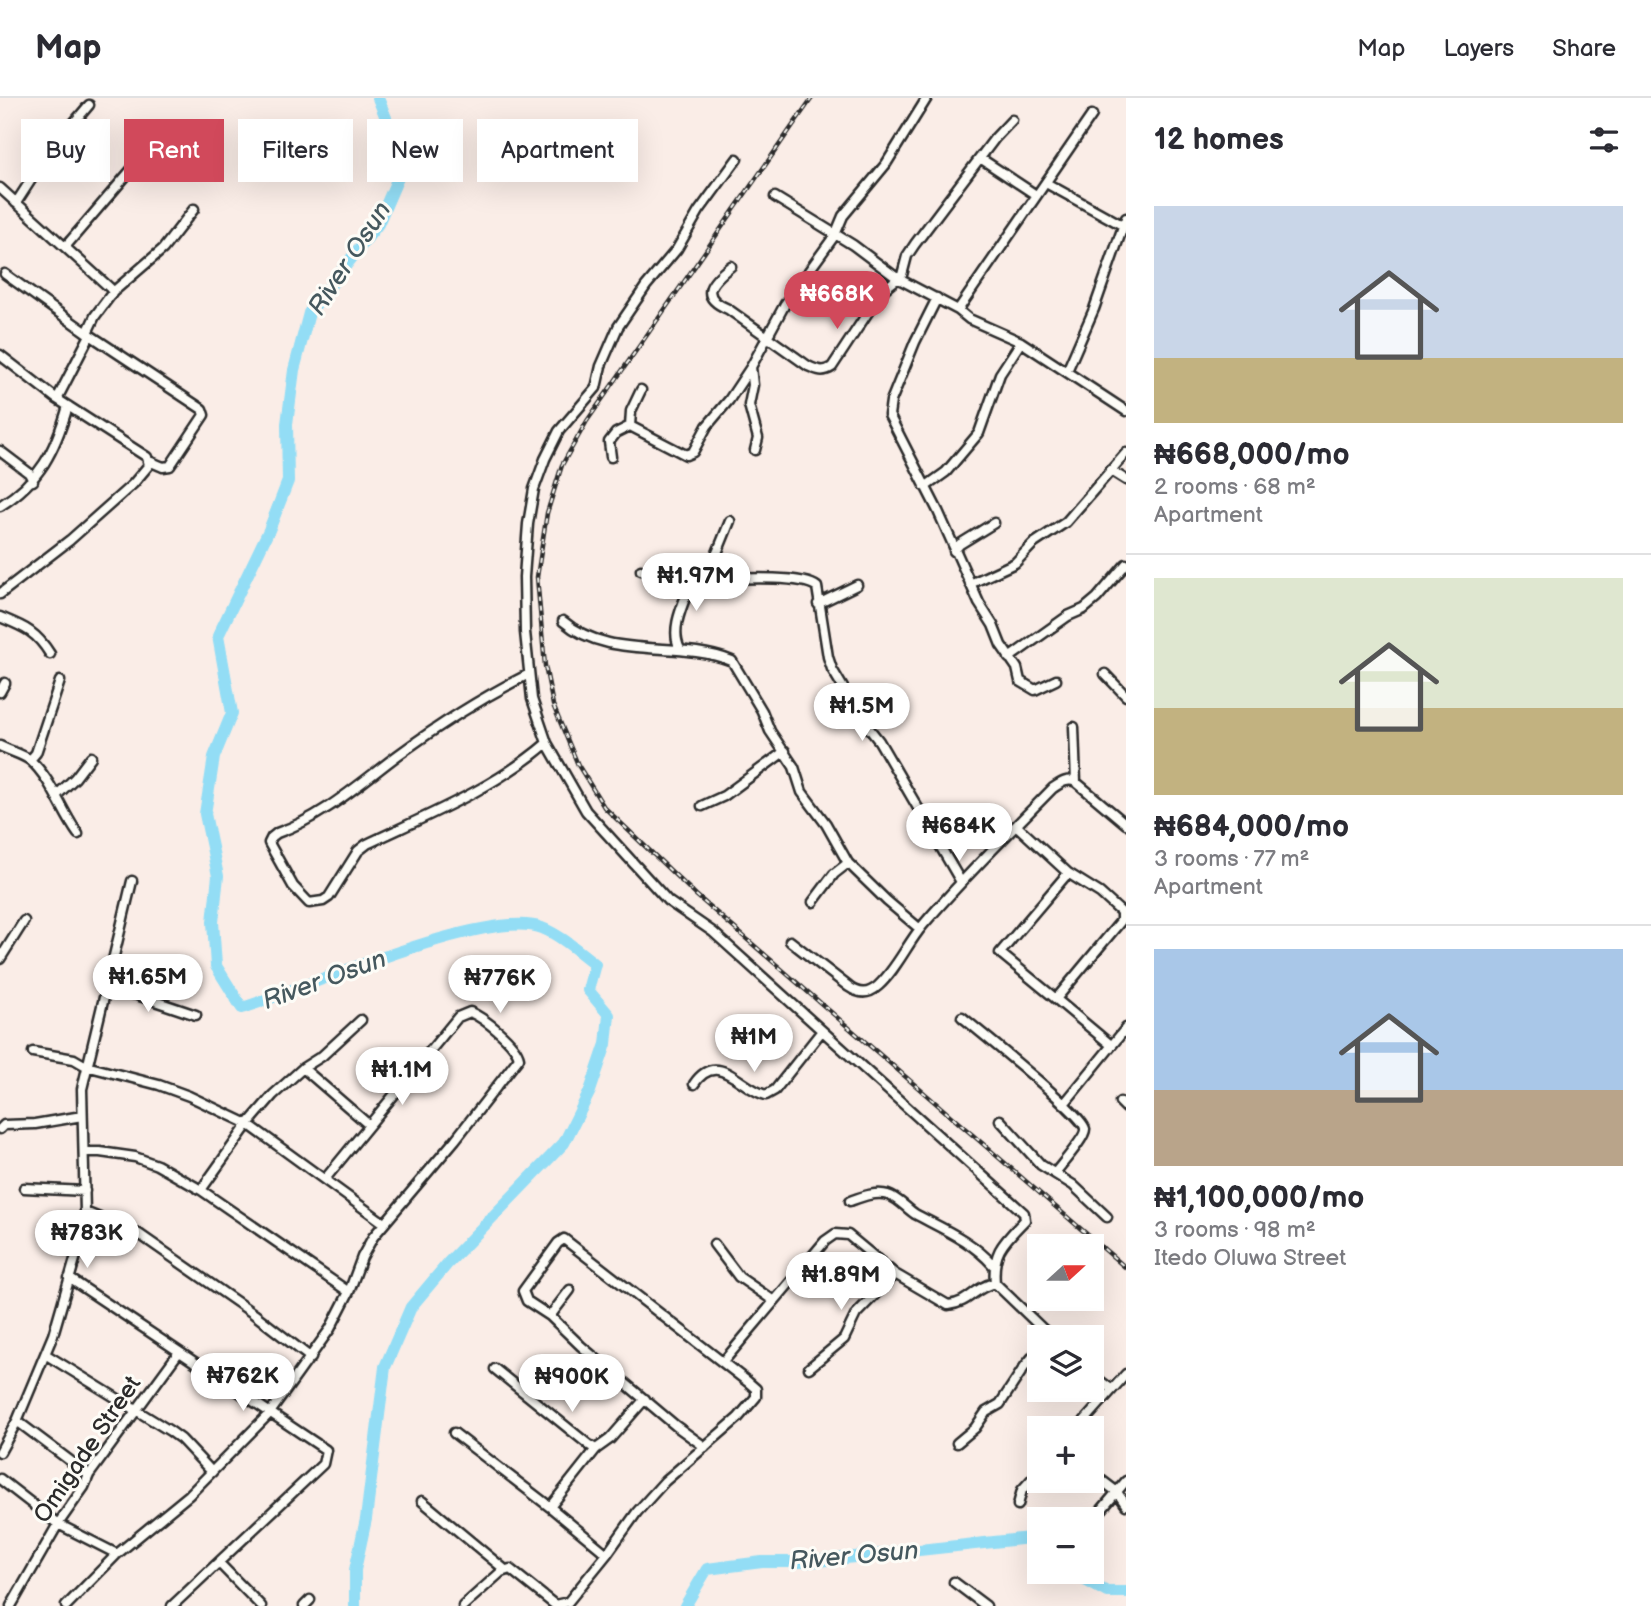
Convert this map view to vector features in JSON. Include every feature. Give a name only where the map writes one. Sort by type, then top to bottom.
[{"type":"street","points":[[630,426],[690,454],[707,426],[751,367],[785,304],[835,235],[843,216],[886,164],[927,98]]},
{"type":"street","points":[[16,203],[49,152],[89,105]]},
{"type":"street","points":[[958,310],[1092,115]]},
{"type":"street","points":[[731,266],[713,282],[709,295],[714,302],[808,366],[819,371],[827,370],[882,291],[902,275],[907,256],[915,244],[1012,120]]},
{"type":"street","points":[[980,158],[1036,195]]},
{"type":"street","points":[[737,159],[699,211],[677,249],[646,286],[618,327],[601,366],[596,388],[559,432],[545,459],[534,489],[525,564],[525,632],[532,699],[547,743],[586,811],[639,871],[668,901],[713,932],[1024,1213],[1025,1220],[997,1253],[993,1265],[995,1283],[1038,1325]]},
{"type":"street","points":[[65,247],[124,178]]},
{"type":"street","points":[[1046,183],[1124,221],[1094,309],[1067,371]]},
{"type":"street","points":[[0,188],[113,292]]},
{"type":"street","points":[[775,197],[853,245],[897,278],[937,298],[969,319],[1021,342],[1126,411]]},
{"type":"street","points":[[57,399],[95,316],[113,292],[163,248],[194,209]]},
{"type":"street","points":[[1,356],[57,399],[127,443],[149,461],[163,467],[170,466],[204,415],[202,409],[5,274]]},
{"type":"street","points":[[937,298],[915,342],[891,401],[889,415],[938,511],[970,584],[1017,668],[1020,681],[1029,689],[1042,688],[1056,680]]},
{"type":"street","points":[[925,487],[946,471],[979,433],[1000,374],[1021,342]]},
{"type":"street","points":[[751,367],[753,385],[749,405],[758,438],[755,450]]},
{"type":"street","points":[[630,426],[631,411],[641,390]]},
{"type":"street","points":[[0,506],[33,481],[50,454],[68,406]]},
{"type":"street","points":[[611,457],[610,442],[616,433],[630,426]]},
{"type":"street","points":[[0,450],[29,473],[33,481]]},
{"type":"street","points":[[970,584],[1015,563],[1033,544],[1066,522],[1126,453]]},
{"type":"street","points":[[0,594],[70,540],[133,484],[149,465],[149,461]]},
{"type":"street","points":[[1110,470],[1126,480]]},
{"type":"street","points":[[703,579],[718,553],[730,521]]},
{"type":"street","points":[[954,551],[960,544],[994,523]]},
{"type":"street","points":[[1009,658],[1068,616],[1084,609],[1126,564]]},
{"type":"street","points":[[641,570],[692,580],[809,581],[817,587],[832,669],[861,718],[879,741],[961,882]]},
{"type":"street","points":[[680,649],[675,630],[692,580]]},
{"type":"street","points":[[818,604],[858,585]]},
{"type":"street","points":[[0,617],[26,628],[41,640],[50,653]]},
{"type":"street","points":[[563,621],[575,632],[600,642],[680,649],[732,662],[762,711],[770,731],[794,767],[802,792],[826,824],[848,863],[920,929]]},
{"type":"street","points":[[529,674],[496,690],[432,731],[314,817],[277,833],[269,843],[293,886],[309,902],[323,901],[329,897],[358,851],[367,844],[471,793],[529,758],[547,743]]},
{"type":"street","points":[[1105,674],[1126,696]]},
{"type":"street","points":[[30,760],[36,753],[60,681]]},
{"type":"street","points":[[0,692],[5,683]]},
{"type":"street","points":[[1074,727],[1076,782]]},
{"type":"street","points":[[0,746],[30,760],[57,795],[64,816],[78,834]]},
{"type":"street","points":[[702,806],[724,796],[785,751]]},
{"type":"street","points":[[57,795],[84,768],[91,757]]},
{"type":"street","points":[[790,941],[859,994],[872,991],[879,986],[920,929],[961,882],[1064,781],[1076,782],[1126,824]]},
{"type":"street","points":[[1017,826],[1068,873],[1100,893],[1118,909],[1122,917],[1056,999]]},
{"type":"street","points":[[813,902],[834,874],[848,863]]},
{"type":"street","points":[[1068,873],[1000,953],[1111,1045]]},
{"type":"street","points":[[0,1452],[17,1421],[53,1335],[80,1242],[85,1212],[82,1089],[132,881]]},
{"type":"street","points":[[0,959],[24,921]]},
{"type":"street","points":[[107,988],[137,995],[195,1015]]},
{"type":"street","points":[[66,1606],[117,1554],[212,1472],[268,1413],[330,1329],[349,1292],[362,1257],[384,1223],[455,1140],[519,1058],[517,1051],[498,1031],[476,1015],[465,1013],[458,1017],[325,1179]]},
{"type":"street","points":[[962,1017],[1064,1104],[1086,1129],[1055,1173]]},
{"type":"street","points":[[201,1190],[248,1124],[273,1095],[303,1068],[322,1056],[361,1020]]},
{"type":"street","points":[[1064,1104],[1126,1028]]},
{"type":"street","points":[[694,1084],[701,1074],[713,1069],[733,1076],[753,1092],[766,1095],[775,1090],[790,1073],[806,1048],[821,1032]]},
{"type":"street","points":[[33,1052],[74,1059],[86,1066],[159,1085],[248,1124],[384,1223]]},
{"type":"street","points":[[303,1068],[369,1125]]},
{"type":"street","points":[[0,1129],[4,1125],[35,1124],[82,1116]]},
{"type":"street","points":[[1000,1120],[1041,1166],[1073,1185],[1107,1217]]},
{"type":"street","points":[[85,1152],[135,1157],[156,1165],[201,1190],[349,1292]]},
{"type":"street","points":[[24,1188],[85,1191]]},
{"type":"street","points":[[850,1201],[881,1193],[890,1195],[912,1212],[981,1252],[993,1265]]},
{"type":"street","points":[[85,1212],[139,1234],[254,1314],[311,1358]]},
{"type":"street","points":[[723,1363],[825,1241],[835,1234],[848,1235],[895,1275],[948,1305],[968,1299],[981,1286],[995,1283]]},
{"type":"street","points":[[422,1501],[504,1569],[510,1569],[555,1605],[559,1605],[568,1602],[664,1481],[705,1447],[738,1418],[756,1397],[756,1389],[564,1239],[558,1243],[523,1291],[527,1301],[550,1316],[580,1346],[705,1447]]},
{"type":"street","points":[[714,1244],[740,1277],[774,1301]]},
{"type":"street","points":[[809,1368],[844,1339],[856,1314],[895,1275]]},
{"type":"street","points":[[69,1278],[326,1450],[324,1464],[172,1606]]},
{"type":"street","points":[[550,1316],[570,1290]]},
{"type":"street","name":"Omigade Street","points":[[11,1606],[89,1475],[178,1352]]},
{"type":"street","points":[[45,1354],[181,1439],[212,1472]]},
{"type":"street","points":[[957,1443],[975,1428],[986,1412],[1000,1404],[1027,1366]]},
{"type":"street","points":[[495,1369],[589,1446],[596,1448]]},
{"type":"street","points":[[1088,1416],[1126,1374]]},
{"type":"street","points":[[1104,1384],[1111,1389]]},
{"type":"street","points":[[550,1507],[596,1448],[607,1442],[645,1399]]},
{"type":"street","points":[[17,1421],[89,1475]]},
{"type":"street","points":[[454,1433],[607,1554]]},
{"type":"street","points":[[0,1479],[58,1524],[117,1554]]},
{"type":"street","points":[[1104,1507],[1126,1481]]},
{"type":"street","points":[[1104,1482],[1117,1492],[1126,1506]]},
{"type":"street","points":[[1018,1505],[1022,1490],[1027,1484]]},
{"type":"street","points":[[219,1563],[261,1606]]},
{"type":"street","points":[[463,1606],[504,1569]]},
{"type":"street","points":[[954,1582],[986,1606]]},
{"type":"waterway","name":"River Osun","points":[[355,1606],[355,1570],[366,1519],[385,1367],[411,1307],[448,1263],[564,1143],[590,1091],[606,1044],[609,1015],[588,990],[595,964],[570,944],[542,928],[516,925],[481,929],[440,939],[242,1008],[216,966],[213,922],[218,876],[205,814],[214,757],[232,713],[218,636],[269,530],[288,481],[287,424],[294,370],[309,313],[378,224],[400,173],[378,98]]},
{"type":"waterway","name":"River Osun","points":[[685,1606],[707,1569],[762,1562],[808,1562],[1027,1538]]},
{"type":"waterway","name":"River Osun","points":[[1092,1584],[1107,1592],[1126,1592]]},
{"type":"railway","points":[[812,98],[587,421],[562,465],[547,513],[537,577],[545,666],[553,705],[578,765],[604,807],[696,895],[1126,1268]]}]
